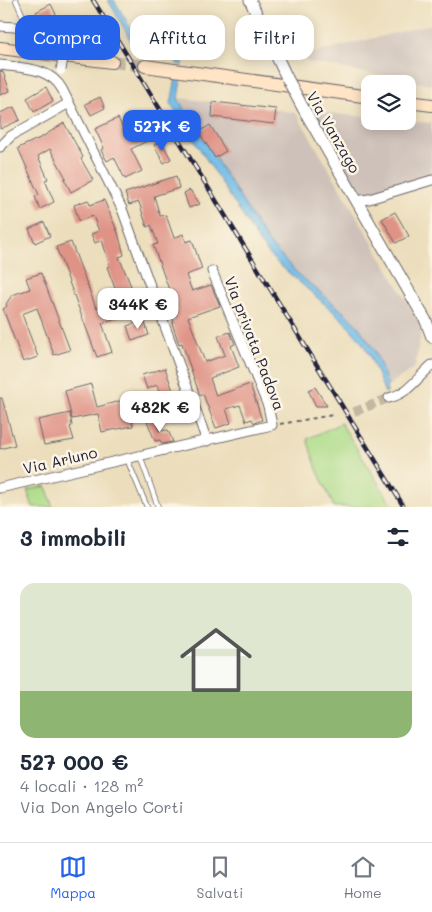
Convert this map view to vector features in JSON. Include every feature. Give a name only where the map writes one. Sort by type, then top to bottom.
[{"type":"main road","points":[[0,48],[112,62]]},
{"type":"main road","points":[[145,66],[361,96]]},
{"type":"main road","points":[[416,103],[432,105]]},
{"type":"street","name":"Via Vanzago","points":[[250,0],[303,108],[426,321],[432,337]]},
{"type":"street","points":[[0,26],[15,27]]},
{"type":"street","points":[[56,80],[61,70],[63,60]]},
{"type":"street","points":[[0,65],[43,72],[56,80],[69,102],[122,209],[206,441]]},
{"type":"street","points":[[0,147],[11,136],[69,102]]},
{"type":"street","points":[[356,201],[369,199],[432,180]]},
{"type":"street","name":"Via privata Padova","points":[[212,270],[268,406],[272,425]]},
{"type":"street","points":[[389,398],[401,395],[415,384],[432,365]]},
{"type":"street","name":"Via Arluno","points":[[0,488],[272,425]]},
{"type":"lane","points":[[16,0],[22,15]]},
{"type":"lane","points":[[140,456],[158,507]]},
{"type":"lane","points":[[126,459],[147,507]]},
{"type":"shaded area","points":[[432,24],[432,85],[416,82],[416,75],[378,75],[307,62],[306,60],[314,60],[314,53]]},
{"type":"shaded area","points":[[178,98],[296,113],[422,327],[415,367],[388,386],[375,351],[358,326],[297,273],[268,242]]},
{"type":"shaded area","points":[[313,112],[361,116],[361,130],[416,130],[416,122],[432,123],[432,177],[358,197]]},
{"type":"green space","points":[[341,423],[393,507],[334,507],[317,469],[307,439]]},
{"type":"green space","points":[[46,486],[53,507],[33,507],[27,490]]},
{"type":"water","points":[[108,0],[114,0],[130,27],[130,38],[120,21],[120,15],[117,15]]},
{"type":"water","points":[[176,60],[183,60],[183,65],[177,64]]},
{"type":"water","points":[[176,78],[181,79],[178,99],[268,242],[297,273],[358,326],[375,351],[388,386],[386,387],[387,392],[385,393],[369,354],[361,341],[342,319],[274,260],[260,243],[171,104]]},
{"type":"building","points":[[51,4],[56,15],[38,15],[36,12]]},
{"type":"building","points":[[0,71],[3,72],[10,91],[0,95]]},
{"type":"building","points":[[46,87],[53,101],[34,112],[27,98]]},
{"type":"building","points":[[100,97],[105,108],[91,115],[85,104]]},
{"type":"building","points":[[213,102],[276,109],[274,124],[212,117]]},
{"type":"building","points":[[14,107],[20,120],[0,129],[0,113]]},
{"type":"building","points":[[118,118],[127,136],[141,130],[147,141],[131,149],[142,171],[125,179],[114,157],[107,161],[101,150],[104,148],[95,129]]},
{"type":"building","points":[[64,123],[83,157],[81,159],[93,180],[71,192],[64,179],[66,178],[50,149],[38,156],[48,179],[45,180],[54,202],[40,209],[35,197],[39,195],[18,148],[42,137]]},
{"type":"building","points":[[210,125],[226,151],[215,158],[199,132]]},
{"type":"building","points":[[161,141],[171,159],[164,163],[154,145]]},
{"type":"building","points":[[176,176],[179,188],[154,196],[160,216],[166,215],[174,238],[183,234],[186,242],[192,240],[202,269],[186,275],[192,291],[211,285],[220,306],[188,317],[205,362],[225,355],[218,336],[230,332],[235,344],[231,346],[239,367],[210,378],[216,396],[250,384],[262,420],[254,423],[252,419],[246,421],[240,405],[226,409],[231,423],[216,428],[203,394],[200,396],[182,343],[179,344],[172,323],[174,322],[166,300],[172,298],[153,245],[158,244],[151,225],[147,227],[139,202],[129,205],[125,193]]},
{"type":"building","points":[[190,190],[200,204],[189,208],[184,193]]},
{"type":"building","points":[[88,200],[90,205],[104,200],[118,233],[124,255],[119,257],[131,286],[116,291],[107,267],[110,266],[102,240],[95,243],[91,234],[99,231],[93,216],[79,221],[74,205]]},
{"type":"building","points":[[395,212],[409,236],[396,243],[382,219]]},
{"type":"building","points":[[44,222],[50,236],[35,243],[29,229]]},
{"type":"building","points":[[71,242],[96,308],[120,300],[124,309],[118,312],[120,317],[102,323],[112,352],[97,357],[56,247]]},
{"type":"building","points":[[41,273],[70,350],[54,355],[37,308],[22,314],[38,357],[23,362],[3,309],[7,306],[6,304],[12,295],[30,289],[26,278]]},
{"type":"building","points":[[144,320],[149,335],[132,341],[127,326]]},
{"type":"building","points":[[165,368],[179,408],[186,406],[189,413],[173,418],[169,407],[165,408],[157,385],[147,389],[142,375]]},
{"type":"building","points":[[91,384],[97,407],[128,399],[133,426],[102,432],[98,414],[72,419],[65,391]]},
{"type":"building","points":[[315,387],[327,406],[316,406],[308,390]]},
{"type":"building","points":[[0,398],[2,398],[15,445],[0,449]]},
{"type":"building","points":[[70,413],[72,426],[70,427],[74,440],[44,445],[38,420]]},
{"type":"building","points":[[157,420],[159,431],[168,430],[173,442],[162,444],[160,440],[155,441],[147,421]]},
{"type":"tunnel","points":[[112,62],[145,66]]},
{"type":"tunnel","points":[[354,412],[389,398]]},
{"type":"railway","points":[[93,0],[404,507]]}]
